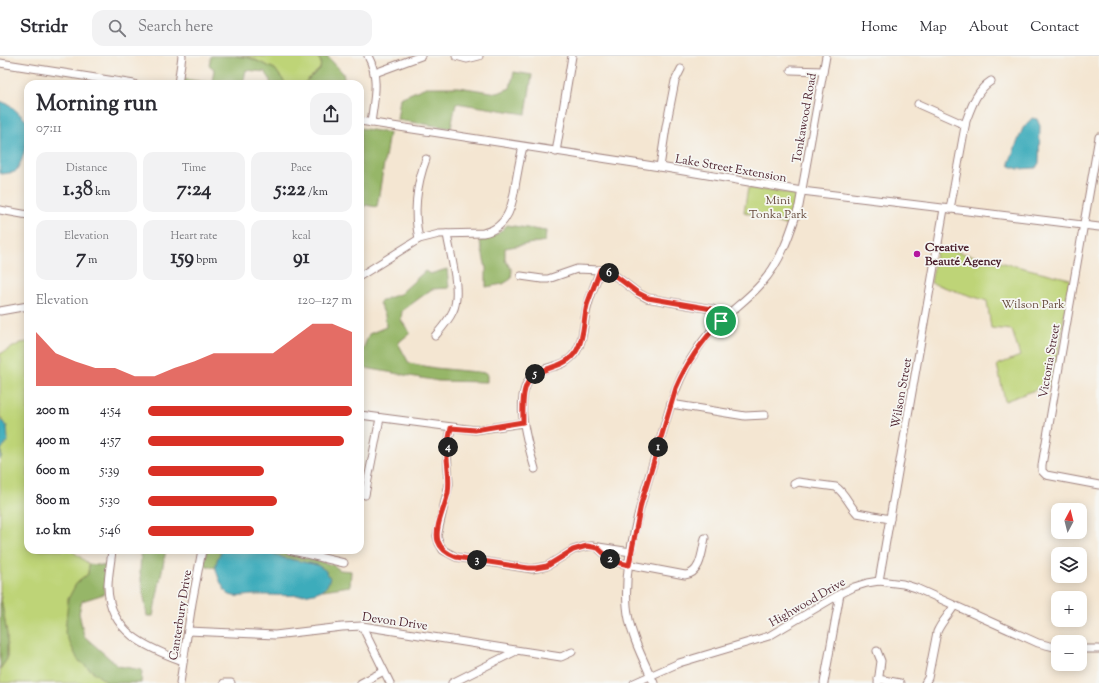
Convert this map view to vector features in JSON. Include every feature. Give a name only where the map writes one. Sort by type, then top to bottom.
[{"type":"street","points":[[179,80],[182,56]]},
{"type":"street","points":[[368,56],[375,73],[376,90],[371,123]]},
{"type":"street","points":[[375,73],[419,56]]},
{"type":"street","points":[[456,56],[466,59],[479,56]]},
{"type":"street","points":[[556,152],[572,56]]},
{"type":"street","name":"Tonkawood Road","points":[[654,683],[634,639],[626,592],[631,552],[641,504],[671,404],[683,372],[694,353],[706,337],[761,284],[772,270],[783,251],[792,228],[802,191],[826,56]]},
{"type":"street","points":[[0,63],[108,80]]},
{"type":"street","points":[[660,167],[675,81],[681,69]]},
{"type":"street","points":[[791,70],[823,71]]},
{"type":"street","name":"Wilson Street","points":[[879,581],[947,209],[965,125],[970,109],[982,87],[991,81]]},
{"type":"street","points":[[918,104],[965,125]]},
{"type":"street","name":"Lake Street Extension","points":[[364,122],[660,167],[802,191],[1099,226]]},
{"type":"street","name":"Victoria Street","points":[[1099,137],[1042,465],[1042,471],[1046,475],[1099,484]]},
{"type":"street","points":[[364,274],[419,240],[439,234],[489,232],[501,224],[510,211],[513,202],[522,147]]},
{"type":"street","points":[[419,240],[415,200],[426,159]]},
{"type":"street","points":[[0,210],[24,213]]},
{"type":"street","points":[[435,336],[451,315],[457,296],[447,234]]},
{"type":"street","points":[[521,276],[548,279],[577,268],[600,270],[617,277],[638,293],[648,298],[712,309],[718,314],[721,321]]},
{"type":"street","points":[[535,469],[523,422],[523,402],[525,389],[532,377],[542,370],[557,366],[571,358],[580,344],[588,303],[600,270]]},
{"type":"street","points":[[0,311],[24,307]]},
{"type":"street","points":[[671,404],[744,416],[765,416]]},
{"type":"street","points":[[364,416],[475,430],[523,422]]},
{"type":"street","points":[[365,495],[380,418]]},
{"type":"street","points":[[451,428],[447,452],[449,476],[448,491],[437,532],[438,541],[443,550],[456,557],[532,568],[547,566],[578,548],[587,546],[631,552]]},
{"type":"street","points":[[794,484],[798,482],[836,487],[841,490],[857,513],[890,519]]},
{"type":"street","points":[[598,548],[612,561],[685,576],[696,571],[705,538]]},
{"type":"street","points":[[112,554],[108,587],[113,611],[118,621],[135,639],[146,646],[184,661]]},
{"type":"street","name":"Canterbury Drive","points":[[180,683],[201,554]]},
{"type":"street","points":[[305,554],[344,563]]},
{"type":"street","name":"Highwood Drive","points":[[634,683],[679,663],[769,636],[840,594],[867,583],[879,581],[903,584],[916,588],[1038,643],[1051,646]]},
{"type":"street","points":[[824,683],[840,594]]},
{"type":"street","points":[[925,683],[928,678],[937,632],[940,625],[954,606]]},
{"type":"street","points":[[362,626],[390,683]]},
{"type":"street","name":"Devon Drive","points":[[188,631],[275,635],[362,626],[561,657],[572,652]]},
{"type":"street","points":[[1087,649],[1099,649]]},
{"type":"street","points":[[452,683],[516,651]]},
{"type":"street","points":[[878,651],[881,661],[878,681],[900,683]]},
{"type":"street","points":[[361,683],[384,671]]},
{"type":"street","points":[[224,683],[231,683]]},
{"type":"green space","points":[[211,56],[236,56],[250,58],[275,69],[283,80],[270,80],[265,72],[246,70],[244,80],[212,80],[214,69],[209,65]]},
{"type":"green space","points":[[236,56],[317,56],[321,62],[320,69],[308,80],[283,80],[274,69],[251,58]]},
{"type":"green space","points":[[317,56],[327,56],[343,73],[344,80],[308,80],[320,69],[321,62]]},
{"type":"green space","points":[[514,72],[532,75],[526,114],[456,103],[451,128],[397,120],[400,98],[426,87],[458,87],[498,93],[510,88]]},
{"type":"green space","points":[[364,129],[389,133],[377,207],[365,205],[364,207]]},
{"type":"green space","name":"Mini Tonka Park","points":[[748,188],[794,194],[794,206],[788,226],[744,212]]},
{"type":"green space","points":[[507,225],[546,231],[545,241],[505,248],[505,260],[512,270],[511,279],[503,284],[486,287],[486,268],[479,238],[494,235],[500,232]]},
{"type":"green space","name":"Wilson Park","points":[[937,247],[1070,279],[1054,383],[1005,401],[997,365],[1020,356],[1012,330],[991,328],[987,301],[931,283]]},
{"type":"green space","points":[[447,269],[449,288],[432,289],[402,311],[401,320],[410,333],[398,343],[409,363],[435,368],[487,373],[487,382],[438,381],[364,368],[364,346],[369,334],[386,327],[385,315],[379,303],[387,298],[400,294],[425,271],[430,274]]},
{"type":"green space","points":[[24,343],[24,554],[76,554],[89,564],[88,574],[76,584],[78,660],[108,683],[0,683],[0,669],[7,659],[7,634],[0,593],[0,459],[2,419],[0,419],[0,354]]},
{"type":"green space","points":[[141,554],[165,554],[153,616],[147,616],[140,572]]},
{"type":"green space","points":[[206,554],[220,554],[216,568],[204,565]]},
{"type":"green space","points":[[274,554],[289,554],[333,565],[340,570],[351,571],[350,586],[323,590],[327,586],[317,565],[285,558]]},
{"type":"green space","points":[[89,564],[106,566],[104,594],[82,601],[79,613],[84,636],[118,666],[142,670],[141,683],[108,683],[78,660],[65,633],[68,599],[76,584],[88,574]]},
{"type":"green space","points":[[0,593],[7,634],[7,659],[0,669]]},
{"type":"water","points":[[0,101],[10,105],[24,118],[24,154],[22,161],[15,172],[0,173]]},
{"type":"water","points":[[1032,118],[1037,119],[1040,126],[1039,163],[1036,168],[1018,169],[1010,166],[1009,163],[1023,128]]},
{"type":"water","points":[[0,419],[7,426],[8,440],[1,450],[0,459]]},
{"type":"water","points":[[220,554],[274,554],[284,558],[317,565],[325,570],[330,578],[324,589],[315,593],[289,596],[233,596],[228,594],[219,579],[216,569]]},
{"type":"place","name":"Creative Beauté Agency","points":[[917,254]]},
{"type":"route","points":[[600,270],[617,277],[638,293],[648,298],[712,309],[718,314],[721,321],[694,353],[676,388],[641,504],[629,565],[612,561],[598,548],[592,546],[578,548],[552,564],[536,568],[456,557],[446,553],[440,547],[437,532],[449,484],[447,452],[451,428],[475,430],[523,422],[523,402],[525,389],[532,377],[542,370],[564,363],[576,352],[582,336],[588,303],[600,270]]}]
